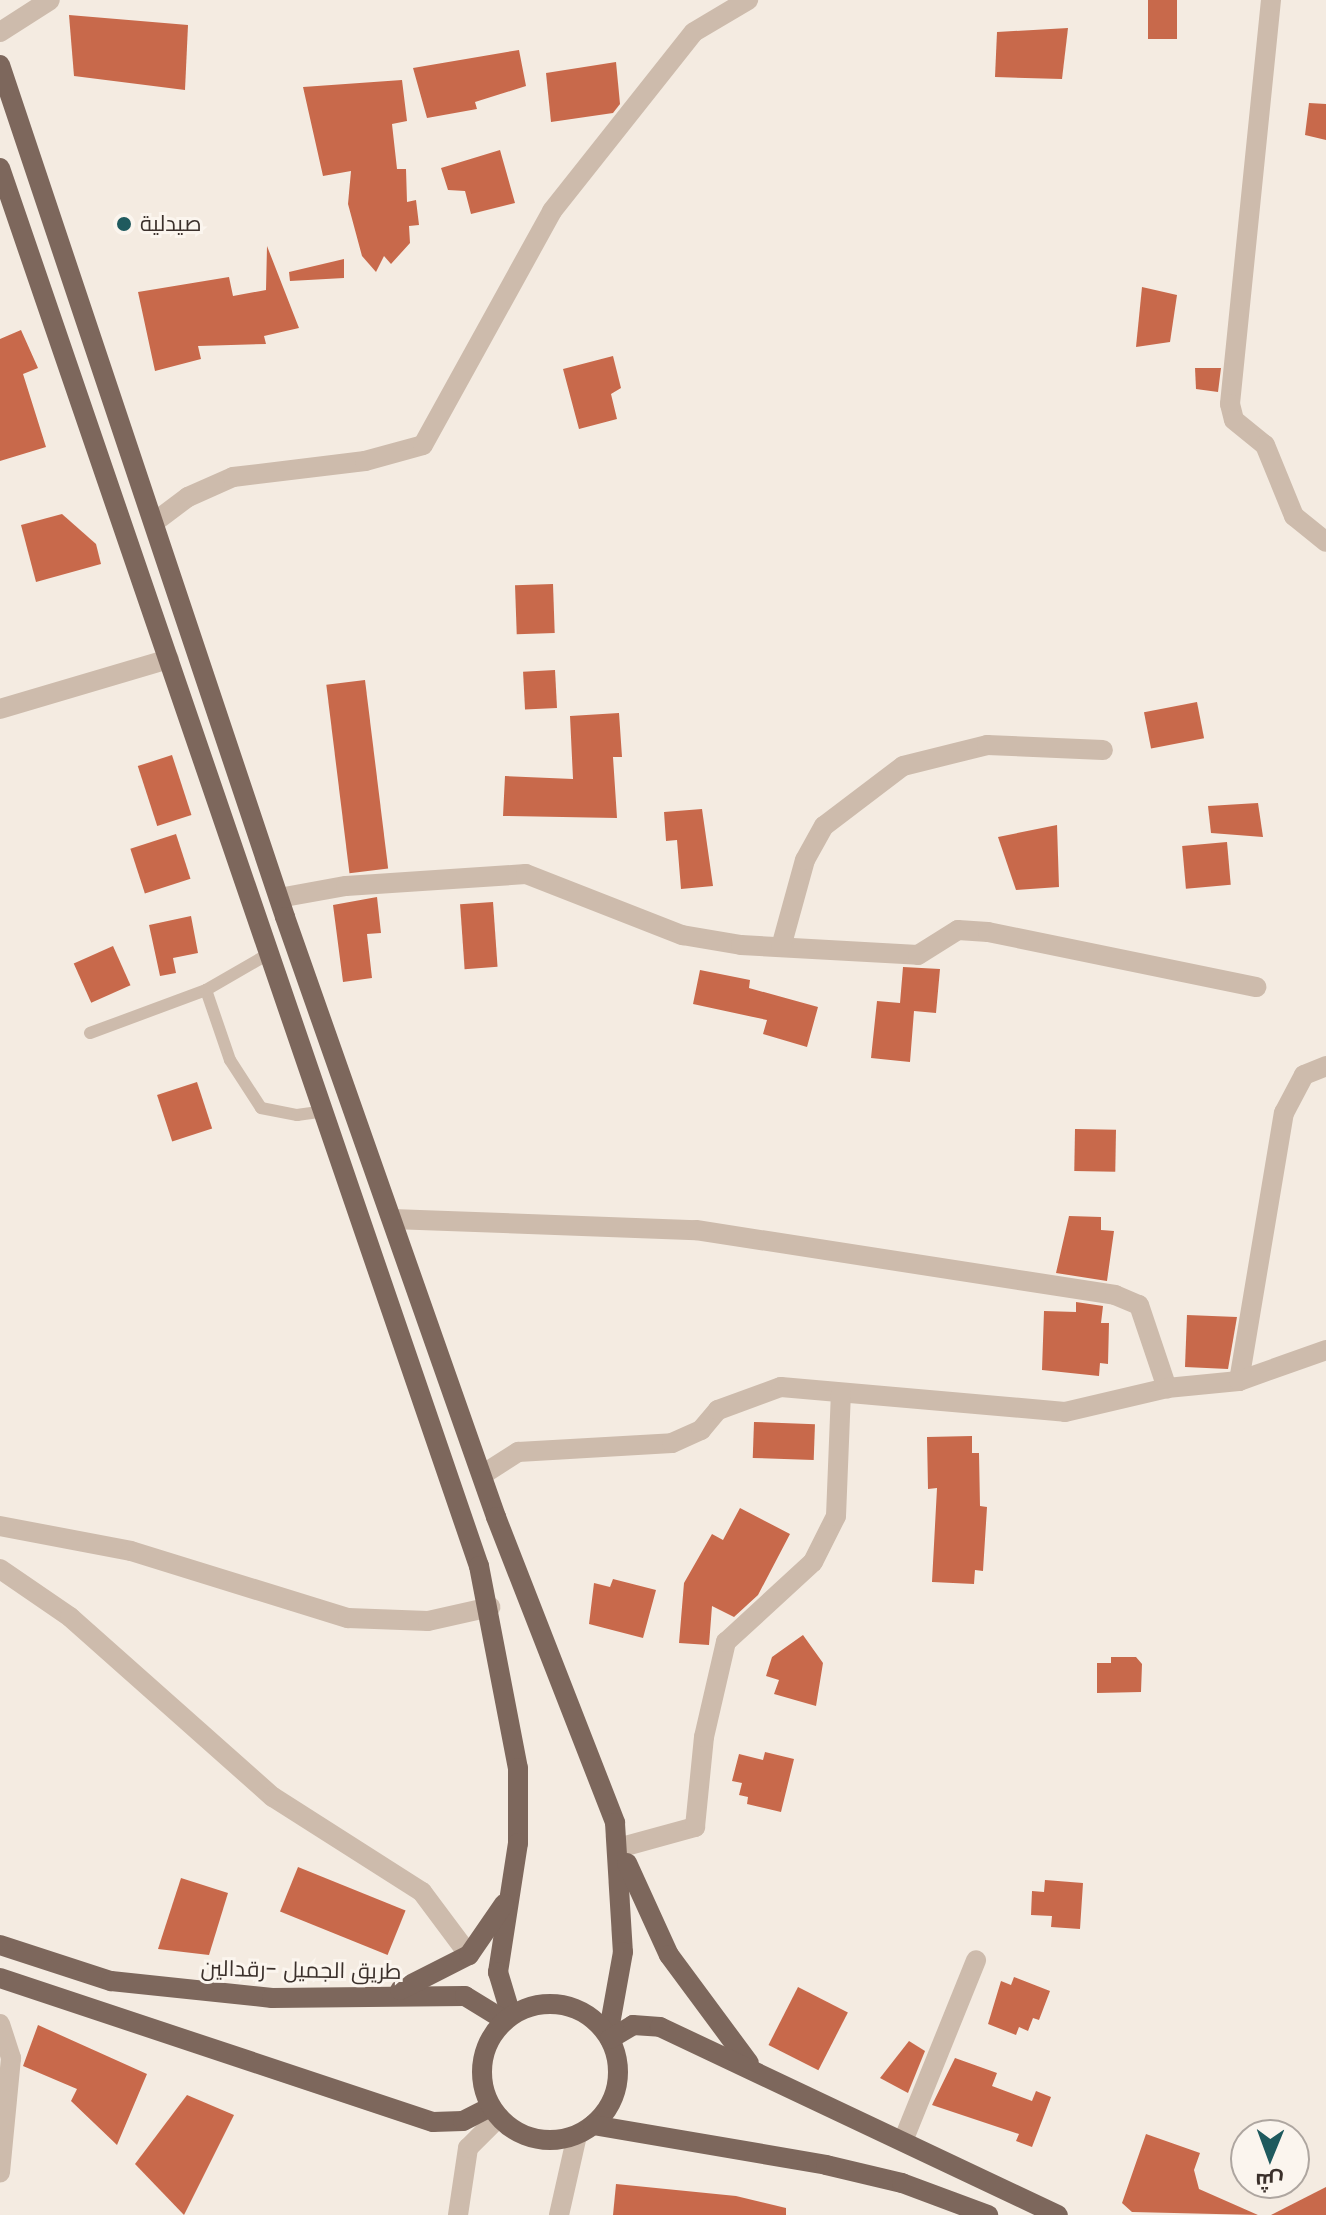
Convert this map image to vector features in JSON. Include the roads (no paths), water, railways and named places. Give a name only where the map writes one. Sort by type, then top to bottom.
[{"type":"main road","points":[[0,65],[156,521],[279,898],[496,1517],[622,1847],[669,1955],[755,2069]]},
{"type":"main road","points":[[0,168],[468,1528],[490,1607],[518,1768],[513,1886],[498,1972],[508,2018]]},
{"type":"main road","points":[[468,1528],[496,1517]]},
{"type":"main road","points":[[585,2130],[610,2104],[618,2078],[609,2037],[623,1952],[615,1823]]},
{"type":"main road","points":[[372,1996],[425,1982],[469,1955],[513,1886]]},
{"type":"main road","name":"طريق الجميل -رقدالين","points":[[0,1945],[111,1981],[199,1994],[465,1996],[508,2018]]},
{"type":"main road","points":[[0,1978],[433,2122],[463,2121],[495,2112]]},
{"type":"main road","points":[[609,2037],[589,2016],[564,2005],[537,2004],[508,2018],[482,2061],[495,2112],[535,2138],[585,2130],[826,2165],[902,2183],[988,2215]]},
{"type":"main road","points":[[609,2037],[646,2024],[755,2069],[1058,2215]]},
{"type":"street","points":[[0,32],[50,0]]},
{"type":"street","points":[[156,521],[188,497],[233,477],[365,461],[423,445],[552,211],[712,8],[748,0]]},
{"type":"street","points":[[1271,0],[1230,404],[1234,420],[1265,445],[1294,516],[1326,542]]},
{"type":"street","points":[[0,709],[169,659]]},
{"type":"street","points":[[781,947],[805,860],[824,826],[903,766],[987,745],[1103,750]]},
{"type":"street","points":[[279,898],[346,886],[526,874],[682,935],[781,947],[918,955],[958,930],[988,932],[1256,987]]},
{"type":"street","points":[[1239,1381],[1284,1113],[1304,1075],[1326,1066]]},
{"type":"street","points":[[392,1219],[696,1230],[1115,1295],[1139,1305],[1167,1388]]},
{"type":"street","points":[[482,1475],[518,1452],[672,1443],[701,1430],[718,1410],[781,1387],[1027,1414],[1065,1412],[1167,1388],[1239,1381],[1326,1350]]},
{"type":"street","points":[[622,1847],[695,1827],[704,1737],[726,1642],[813,1562],[836,1516],[841,1393]]},
{"type":"street","points":[[0,1526],[131,1551],[348,1618],[428,1621],[490,1607]]},
{"type":"street","points":[[0,1569],[70,1617],[140,1686],[273,1797],[422,1892],[469,1955]]},
{"type":"street","points":[[903,2141],[976,1960]]},
{"type":"street","points":[[0,2024],[11,2058],[0,2172]]},
{"type":"street","points":[[458,2215],[468,2148],[495,2112]]},
{"type":"street","points":[[559,2215],[585,2130]]},
{"type":"lane","points":[[90,1033],[206,990],[270,953]]},
{"type":"lane","points":[[206,990],[230,1060],[261,1108],[297,1115],[324,1111]]},
{"type":"place","name":"صيدلية","points":[[124,224]]}]
